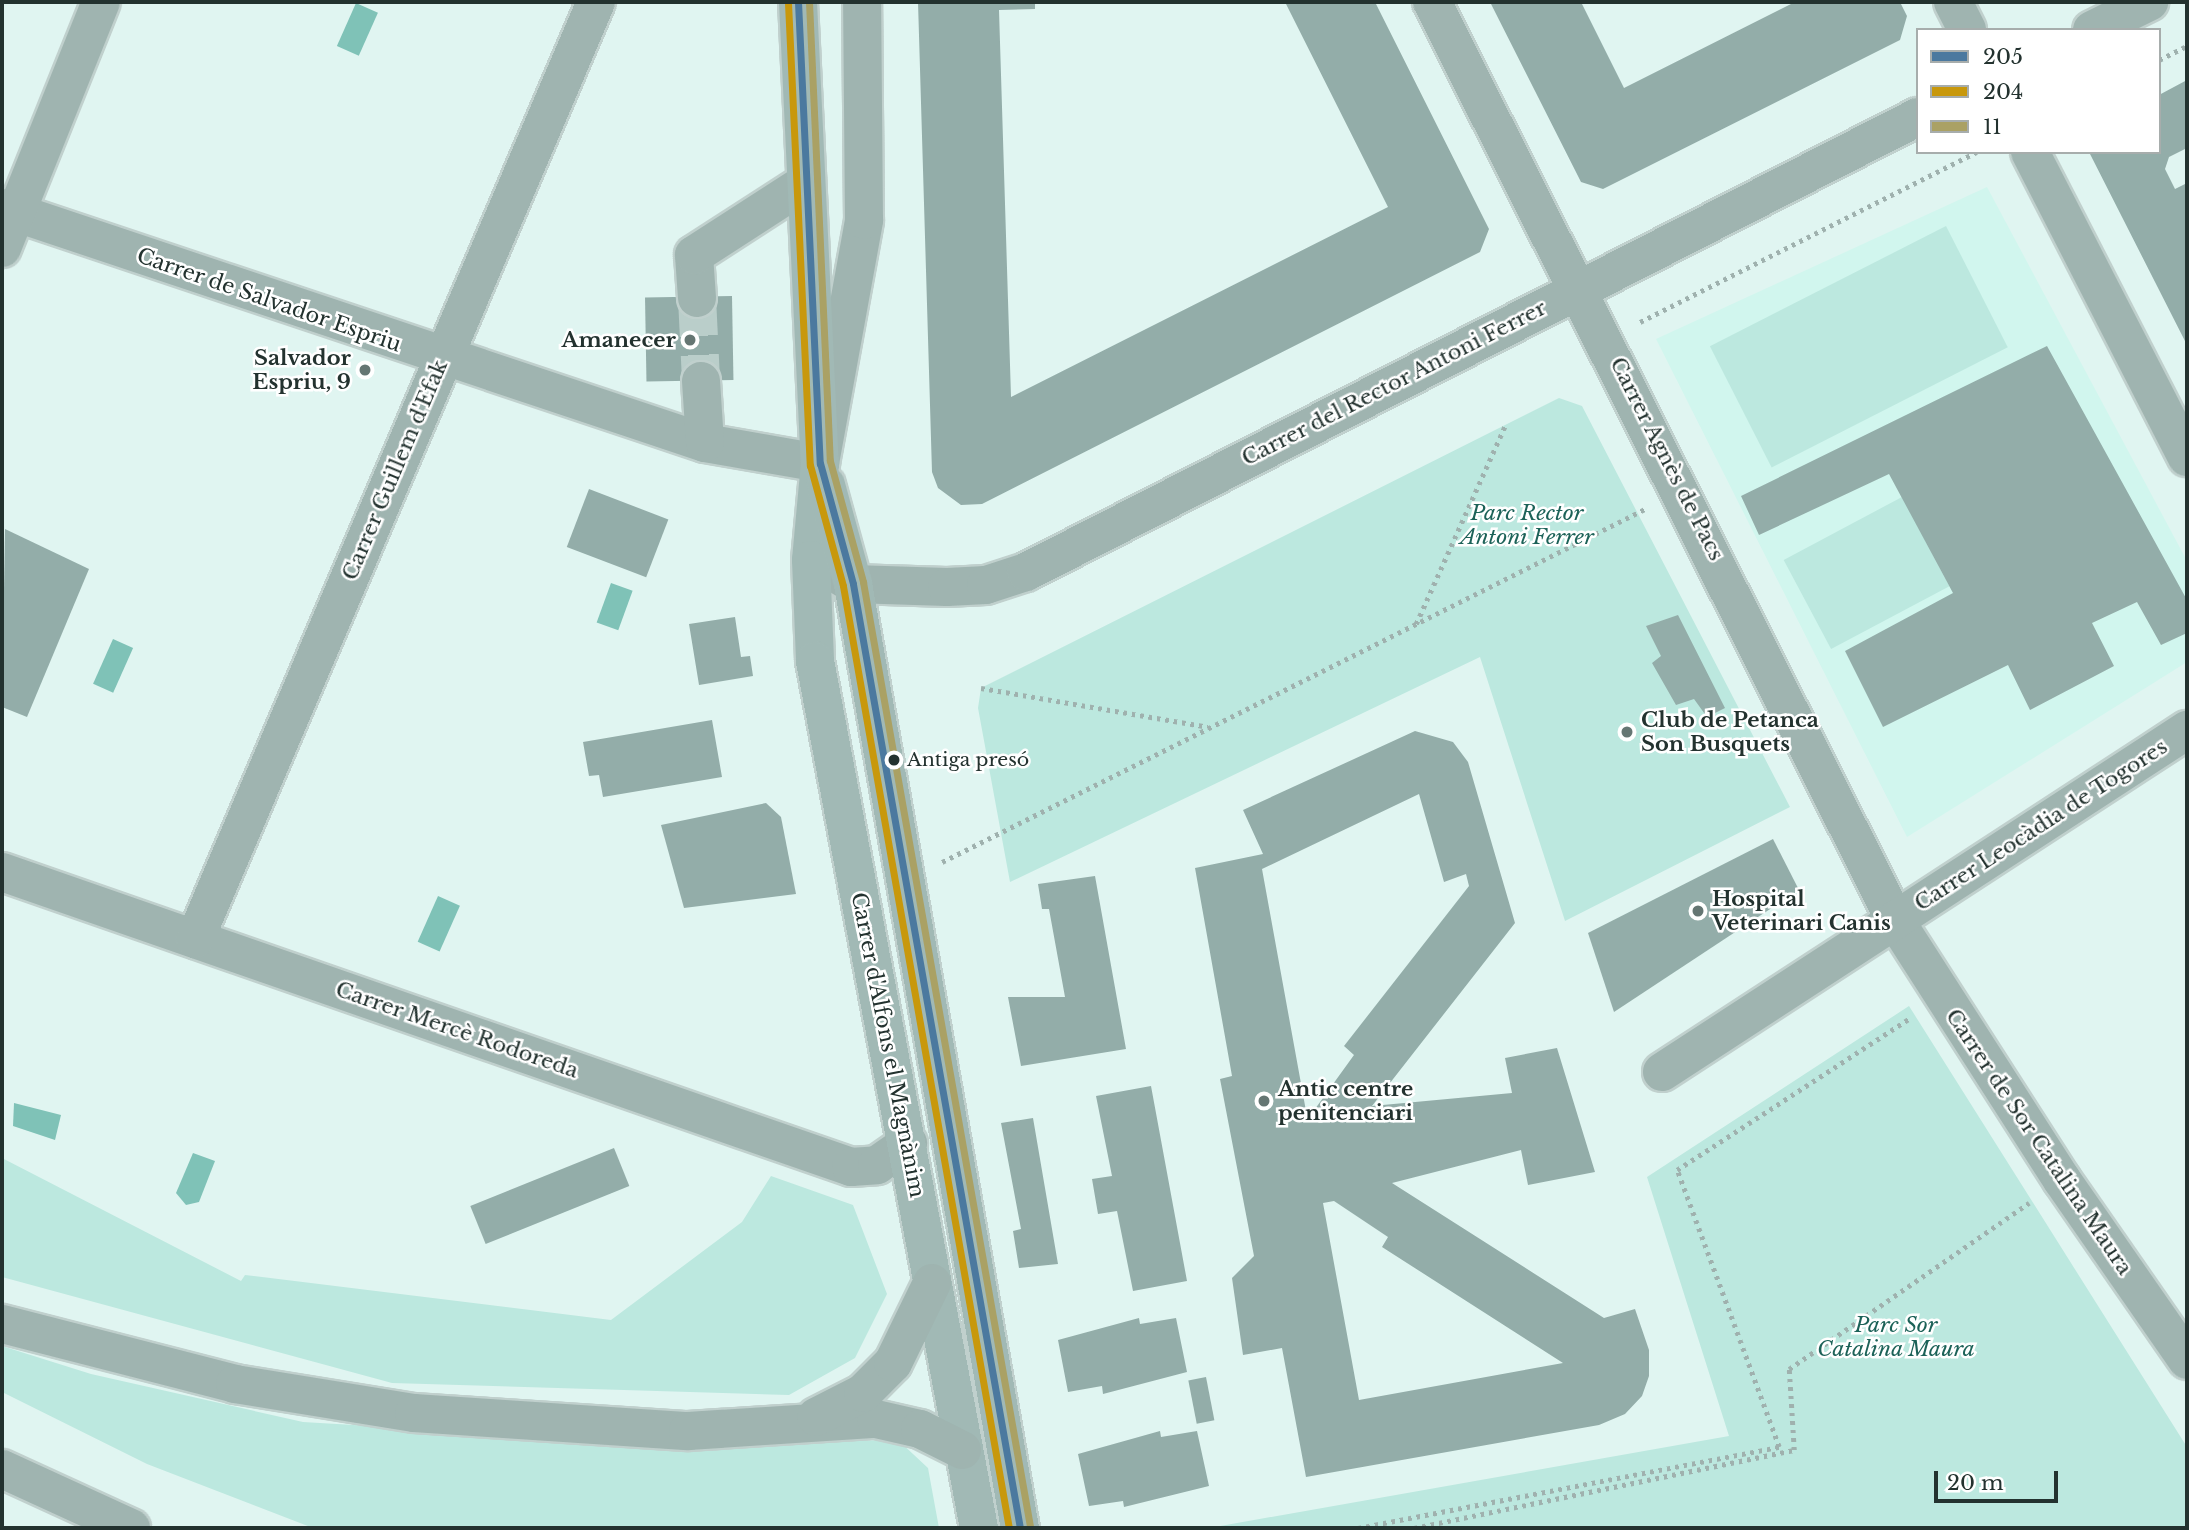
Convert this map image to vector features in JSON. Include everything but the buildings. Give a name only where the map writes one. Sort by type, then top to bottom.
[{"type":"main road","points":[[2,248],[9,211],[102,2]]},
{"type":"main road","name":"Carrer Guillem d'Efak","points":[[195,939],[596,2]]},
{"type":"main road","name":"Carrer d'Alfons el Magnànim","points":[[798,2],[802,186],[820,463],[853,584],[901,882],[1018,1515]]},
{"type":"main road","name":"Carrer d'Alfons el Magnànim","points":[[862,2],[864,220],[820,463],[811,560],[815,661],[908,1143],[961,1450],[979,1528]]},
{"type":"main road","name":"Carrer Agnès de Pacs","points":[[1432,2],[1607,338],[1895,920]]},
{"type":"main road","points":[[1953,2],[1966,28]]},
{"type":"main road","points":[[2096,28],[2149,2]]},
{"type":"main road","name":"Carrer del Rector Antoni Ferrer","points":[[853,584],[986,585],[1026,572],[1916,118]]},
{"type":"main road","points":[[2031,154],[2187,457]]},
{"type":"main road","points":[[696,298],[694,255],[802,186]]},
{"type":"main road","name":"Carrer de Salvador Espriu","points":[[9,211],[443,359],[705,443],[820,463]]},
{"type":"main road","points":[[701,381],[705,443]]},
{"type":"main road","points":[[811,560],[853,584]]},
{"type":"main road","name":"Carrer Leocàdia de Togores","points":[[1662,1072],[2187,730]]},
{"type":"main road","name":"Carrer Mercè Rodoreda","points":[[2,872],[851,1167],[877,1165],[908,1143]]},
{"type":"main road","name":"Carrer de Sor Catalina Maura","points":[[1895,920],[2062,1180],[2187,1360]]},
{"type":"main road","points":[[811,1419],[863,1393],[893,1363],[932,1283]]},
{"type":"main road","points":[[2,1324],[221,1381],[414,1413],[688,1431],[811,1419],[897,1421],[961,1450],[993,1471],[1018,1515]]},
{"type":"main road","points":[[2,1469],[131,1528]]},
{"type":"path","points":[[2161,59],[2187,46]]},
{"type":"path","points":[[1607,338],[1973,154]]},
{"type":"path","points":[[1416,624],[1506,424]]},
{"type":"path","points":[[901,882],[1683,490]]},
{"type":"path","points":[[981,688],[1210,727]]},
{"type":"path","points":[[1358,1528],[1779,1447],[1677,1170],[1910,1018],[1904,1007]]},
{"type":"path","points":[[1414,1528],[1794,1450],[1789,1369],[2062,1180]]},
{"type":"shaded area","points":[[356,3],[378,13],[359,56],[337,46]]},
{"type":"shaded area","points":[[1987,187],[2187,561],[2187,662],[1907,837],[1656,339]]},
{"type":"shaded area","points":[[611,583],[633,591],[618,630],[597,622]]},
{"type":"shaded area","points":[[113,639],[133,648],[113,693],[93,684]]},
{"type":"shaded area","points":[[438,896],[460,906],[440,951],[418,942]]},
{"type":"shaded area","points":[[14,1103],[61,1115],[55,1140],[13,1126]]},
{"type":"shaded area","points":[[193,1153],[215,1161],[199,1202],[186,1205],[176,1193]]},
{"type":"green space","points":[[1946,226],[2008,347],[1772,467],[1710,346]]},
{"type":"green space","name":"Parc Rector Antoni Ferrer","points":[[1559,398],[1582,406],[1790,807],[1565,921],[1480,657],[1010,882],[978,708],[981,688]]},
{"type":"green space","points":[[1902,497],[1949,586],[1831,649],[1784,560]]},
{"type":"green space","name":"Parc Sor Catalina Maura","points":[[1909,1006],[2187,1447],[2187,1528],[1209,1528],[1729,1436],[1647,1177]]},
{"type":"green space","points":[[2,1158],[241,1281],[245,1275],[611,1320],[742,1222],[771,1176],[853,1205],[887,1294],[855,1358],[789,1395],[392,1383],[2,1277]]},
{"type":"green space","points":[[2,1346],[91,1374],[303,1422],[655,1443],[898,1440],[928,1468],[939,1528],[313,1528],[147,1464],[2,1392]]},
{"type":"tunnel","points":[[697,298],[701,381]]},
{"type":"transit line","name":"205","points":[[798,2],[820,463],[853,584],[1020,1528]]},
{"type":"transit line","name":"11","points":[[809,2],[830,461],[863,582],[1030,1526]]},
{"type":"transit line","name":"204","points":[[788,3],[810,465],[843,586],[1009,1528]]},
{"type":"place","name":"Amanecer","points":[[690,340]]},
{"type":"place","name":"Salvador Espriu, 9","points":[[365,370]]},
{"type":"place","name":"Club de Petanca Son Busquets","points":[[1627,732]]},
{"type":"place","name":"Antiga presó","points":[[894,760]]},
{"type":"place","name":"Hospital Veterinari Canis","points":[[1698,911]]},
{"type":"place","name":"Antic centre penitenciari","points":[[1264,1101]]}]
